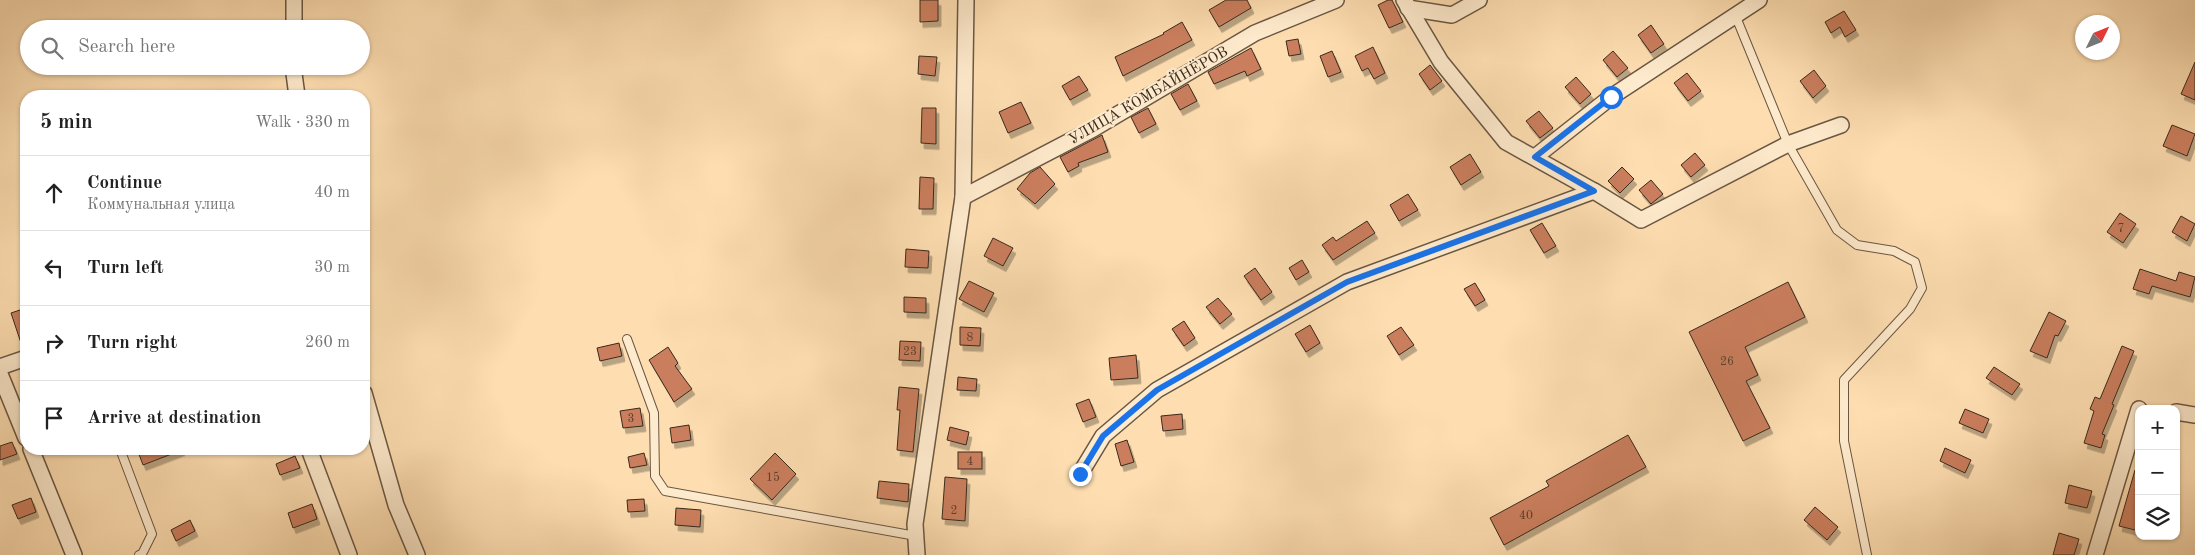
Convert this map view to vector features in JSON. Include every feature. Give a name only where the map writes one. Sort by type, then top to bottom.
[{"type":"street","points":[[294,0],[294,20]]},
{"type":"street","points":[[917,555],[915,524],[963,197],[966,0]]},
{"type":"street","name":"УЛИЦА КОМБАЙНЁРОВ","points":[[963,197],[1093,129],[1255,33],[1336,0]]},
{"type":"street","points":[[1406,4],[1452,15],[1479,0]]},
{"type":"street","points":[[1535,157],[1611,97],[1736,17],[1759,0]]},
{"type":"street","points":[[1406,4],[1441,62],[1506,142],[1594,191],[1640,220],[1788,144],[1841,125]]},
{"type":"street","points":[[294,75],[296,90]]},
{"type":"street","points":[[1080,474],[1103,436],[1157,390],[1347,282],[1594,191]]},
{"type":"street","points":[[0,366],[20,360]]},
{"type":"street","points":[[0,374],[20,423]]},
{"type":"street","points":[[2180,412],[2195,414]]},
{"type":"street","points":[[370,414],[396,505],[417,555]]},
{"type":"street","points":[[2095,555],[2135,425]]},
{"type":"street","points":[[33,455],[74,555]]},
{"type":"street","points":[[311,455],[349,555]]},
{"type":"lane","points":[[1736,17],[1788,144],[1837,230],[1857,245],[1894,251],[1915,262],[1922,288],[1910,309],[1844,380],[1844,441],[1867,555]]},
{"type":"lane","points":[[626,339],[654,413],[655,476],[665,491],[916,536]]},
{"type":"lane","points":[[122,455],[152,534],[142,554],[139,555]]},
{"type":"building","points":[[920,0],[938,0],[938,21],[920,22]]},
{"type":"building","points":[[1226,0],[1247,0],[1251,8],[1219,27],[1209,10]]},
{"type":"building","points":[[1392,0],[1403,22],[1389,28],[1378,5]]},
{"type":"building","points":[[1844,11],[1856,30],[1845,37],[1840,27],[1831,33],[1825,22]]},
{"type":"building","points":[[1182,22],[1192,40],[1123,76],[1115,57],[1164,34]]},
{"type":"building","points":[[1651,25],[1664,44],[1651,53],[1638,35]]},
{"type":"building","points":[[1298,39],[1301,54],[1289,56],[1286,41]]},
{"type":"building","points":[[1373,47],[1385,73],[1374,79],[1368,68],[1362,71],[1355,56]]},
{"type":"building","points":[[1251,48],[1261,69],[1247,76],[1245,71],[1214,84],[1208,72]]},
{"type":"building","points":[[1332,51],[1341,72],[1328,77],[1320,56]]},
{"type":"building","points":[[1613,51],[1628,68],[1617,77],[1603,60]]},
{"type":"building","points":[[919,56],[937,57],[935,76],[918,74]]},
{"type":"building","points":[[2195,62],[2195,100],[2181,94]]},
{"type":"building","points":[[1430,65],[1442,81],[1430,90],[1419,74]]},
{"type":"building","points":[[1814,70],[1826,86],[1813,98],[1800,81]]},
{"type":"building","points":[[1687,73],[1701,91],[1688,101],[1674,83]]},
{"type":"building","points":[[1079,76],[1088,90],[1070,100],[1062,86]]},
{"type":"building","points":[[1576,77],[1591,94],[1580,104],[1565,87]]},
{"type":"building","points":[[1188,84],[1197,101],[1180,110],[1171,94]]},
{"type":"building","points":[[1021,102],[1031,123],[1008,133],[999,112]]},
{"type":"building","points":[[922,108],[936,108],[936,144],[921,143]]},
{"type":"building","points":[[1148,108],[1156,124],[1139,133],[1131,117]]},
{"type":"building","points":[[1539,111],[1553,128],[1540,138],[1526,121]]},
{"type":"building","points":[[2172,125],[2195,134],[2187,156],[2163,146]]},
{"type":"building","points":[[1102,135],[1108,152],[1078,163],[1079,166],[1068,172],[1060,157]]},
{"type":"building","points":[[1695,153],[1705,165],[1691,177],[1681,165]]},
{"type":"building","points":[[1470,154],[1481,172],[1461,185],[1450,167]]},
{"type":"building","points":[[1040,167],[1055,184],[1035,204],[1017,189],[1030,173]]},
{"type":"building","points":[[1622,167],[1634,179],[1620,193],[1608,181]]},
{"type":"building","points":[[920,177],[934,178],[933,209],[919,209]]},
{"type":"building","points":[[1651,180],[1663,194],[1651,204],[1639,190]]},
{"type":"building","points":[[1408,194],[1418,210],[1399,221],[1390,205]]},
{"type":"building","points":[[2120,213],[2136,224],[2123,243],[2107,232]]},
{"type":"building","points":[[2181,216],[2195,224],[2187,241],[2172,232]]},
{"type":"building","points":[[1367,221],[1375,233],[1333,260],[1322,245],[1333,237],[1336,241]]},
{"type":"building","points":[[1542,223],[1556,246],[1544,253],[1530,230]]},
{"type":"building","points":[[993,238],[1013,248],[1003,266],[984,256]]},
{"type":"building","points":[[906,249],[929,251],[928,268],[905,267]]},
{"type":"building","points":[[1302,260],[1309,272],[1296,280],[1289,268]]},
{"type":"building","points":[[1255,268],[1272,292],[1261,300],[1244,276]]},
{"type":"building","points":[[2140,269],[2176,281],[2179,272],[2195,277],[2190,297],[2152,286],[2149,294],[2133,289]]},
{"type":"building","points":[[969,281],[994,293],[984,312],[959,299]]},
{"type":"building","points":[[1788,282],[1805,317],[1745,347],[1758,375],[1746,381],[1770,428],[1743,441],[1689,332]]},
{"type":"building","points":[[1475,283],[1485,300],[1475,306],[1464,289]]},
{"type":"building","points":[[904,297],[926,298],[926,313],[904,312]]},
{"type":"building","points":[[1218,298],[1232,314],[1220,324],[1206,307]]},
{"type":"building","points":[[20,310],[20,340],[11,313]]},
{"type":"building","points":[[2049,312],[2066,321],[2058,336],[2055,335],[2047,358],[2030,351]]},
{"type":"building","points":[[1184,321],[1195,338],[1184,346],[1172,329]]},
{"type":"building","points":[[1310,325],[1320,343],[1306,352],[1295,334]]},
{"type":"building","points":[[960,327],[981,328],[980,346],[960,345]]},
{"type":"building","points":[[1401,327],[1414,345],[1399,355],[1387,336]]},
{"type":"building","points":[[900,341],[921,342],[920,361],[899,360]]},
{"type":"building","points":[[619,343],[622,356],[600,361],[597,348]]},
{"type":"building","points":[[2122,346],[2134,351],[2112,404],[2114,405],[2102,434],[2105,435],[2101,448],[2084,443],[2094,411],[2090,409],[2095,397],[2100,399]]},
{"type":"building","points":[[668,347],[678,363],[675,366],[692,389],[674,402],[649,360]]},
{"type":"building","points":[[1136,355],[1138,378],[1111,380],[1109,358]]},
{"type":"building","points":[[1994,367],[2020,384],[2012,395],[1986,378]]},
{"type":"building","points":[[958,377],[977,379],[976,391],[957,390]]},
{"type":"building","points":[[899,387],[919,389],[913,452],[897,450],[900,410],[897,410]]},
{"type":"building","points":[[1089,399],[1096,417],[1083,422],[1076,404]]},
{"type":"building","points":[[640,408],[643,426],[623,428],[620,411]]},
{"type":"building","points":[[1965,409],[1989,419],[1983,433],[1959,423]]},
{"type":"building","points":[[1182,414],[1183,429],[1163,431],[1161,416]]},
{"type":"building","points":[[689,425],[691,440],[672,443],[670,428]]},
{"type":"building","points":[[950,427],[969,432],[966,445],[947,440]]},
{"type":"building","points":[[1628,435],[1646,467],[1504,545],[1490,518],[1549,486],[1546,481]]},
{"type":"building","points":[[1127,440],[1134,462],[1121,466],[1115,444]]},
{"type":"building","points":[[12,442],[17,454],[0,460],[0,446]]},
{"type":"building","points":[[1945,448],[1971,460],[1965,473],[1940,461]]},
{"type":"building","points":[[958,452],[982,452],[982,469],[958,469]]},
{"type":"building","points":[[644,453],[647,465],[630,468],[628,457]]},
{"type":"building","points":[[775,453],[796,474],[772,500],[750,479]]},
{"type":"building","points":[[139,455],[169,455],[143,465]]},
{"type":"building","points":[[295,456],[300,468],[280,475],[276,464]]},
{"type":"building","points":[[2135,470],[2135,530],[2119,526]]},
{"type":"building","points":[[945,477],[967,479],[965,521],[942,519]]},
{"type":"building","points":[[879,481],[909,484],[908,502],[877,498]]},
{"type":"building","points":[[2069,485],[2092,491],[2087,508],[2065,503]]},
{"type":"building","points":[[31,498],[36,512],[18,519],[12,505]]},
{"type":"building","points":[[644,499],[645,511],[628,512],[627,500]]},
{"type":"building","points":[[312,504],[317,519],[293,528],[288,513]]},
{"type":"building","points":[[1815,507],[1838,527],[1827,540],[1804,520]]},
{"type":"building","points":[[676,508],[701,510],[700,527],[675,525]]},
{"type":"building","points":[[190,520],[195,531],[176,541],[171,530]]},
{"type":"building","points":[[2059,533],[2079,539],[2074,555],[2053,555]]},
{"type":"route","points":[[1080,474],[1103,436],[1157,390],[1347,282],[1594,191],[1535,157],[1611,97]]}]
